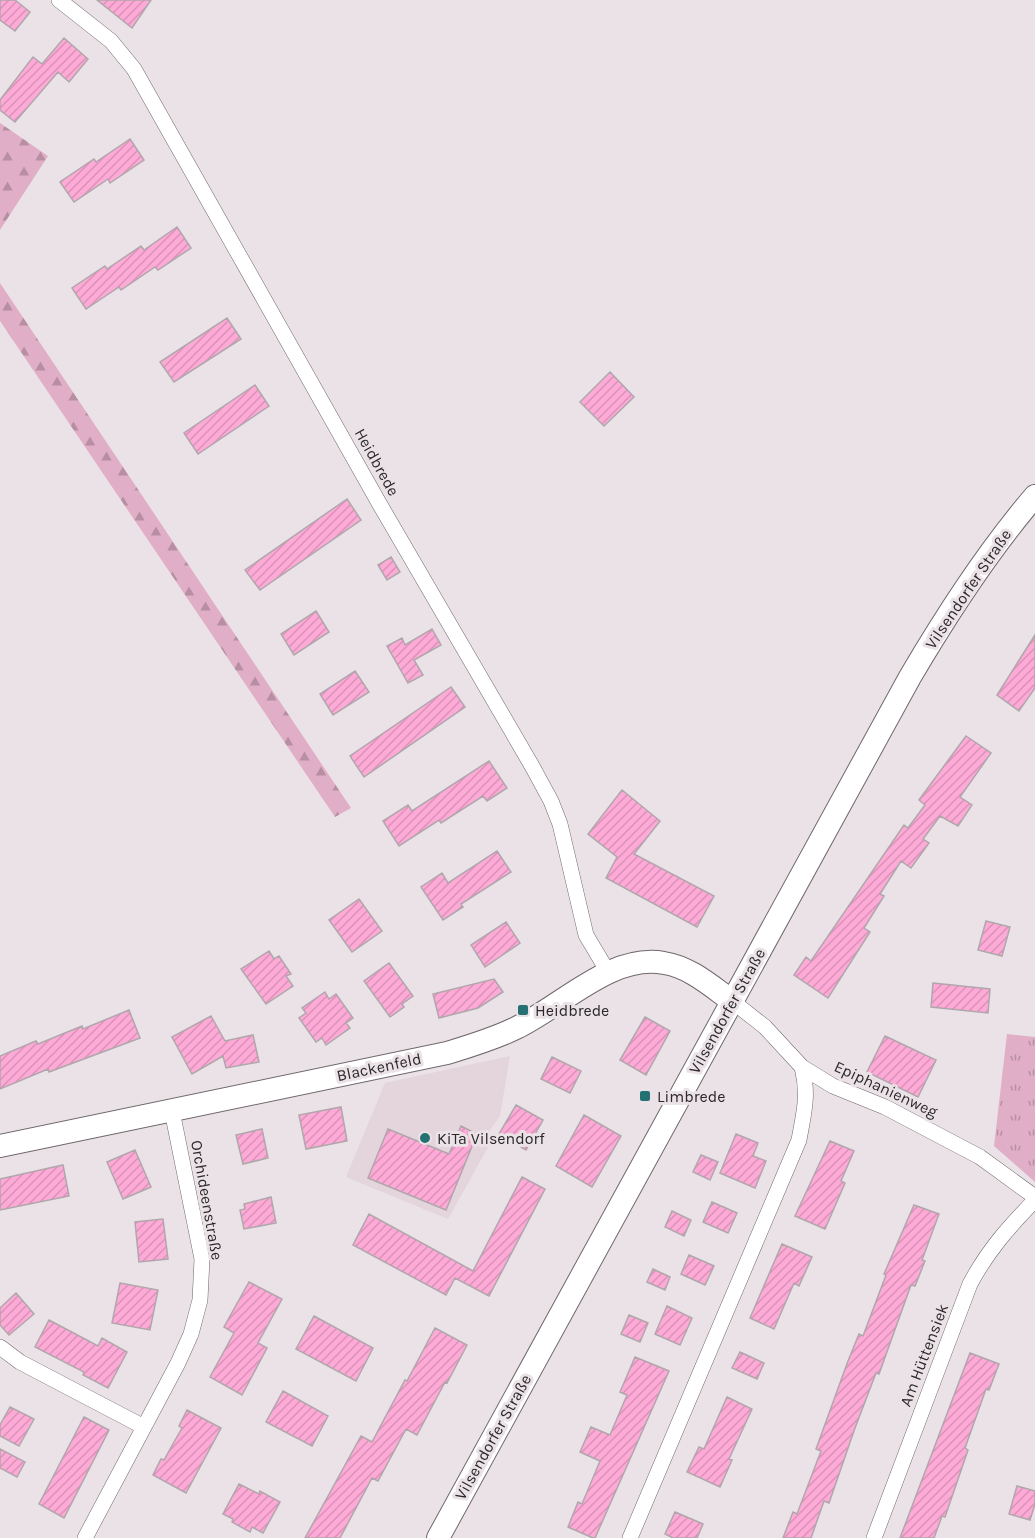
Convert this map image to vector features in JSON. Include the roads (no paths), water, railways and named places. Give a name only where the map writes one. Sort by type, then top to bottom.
[{"type":"main road","name":"Vilsendorfer Straße","points":[[438,1538],[910,677],[940,626],[1003,534],[1035,496]]},
{"type":"main road","name":"Blackenfeld","points":[[0,1146],[447,1053],[517,1028],[608,972],[638,961],[680,967],[732,1001]]},
{"type":"street","name":"Heidbrede","points":[[59,0],[111,42],[134,69],[379,502],[532,766],[551,801],[560,824],[584,929],[608,972]]},
{"type":"street","name":"Epiphanienweg","points":[[732,1001],[765,1027],[802,1067],[833,1086],[885,1107],[932,1130],[980,1157],[1035,1198]]},
{"type":"street","points":[[630,1538],[799,1140],[807,1085],[802,1067]]},
{"type":"street","name":"Orchideenstraße","points":[[85,1538],[191,1334],[201,1290],[202,1259],[172,1111]]},
{"type":"street","name":"Am Hüttensiek","points":[[874,1538],[970,1284],[1000,1235],[1035,1198]]},
{"type":"street","points":[[0,1347],[20,1362],[144,1427]]},
{"type":"place","name":"Heidbrede","points":[[523,1010]]},
{"type":"place","name":"Limbrede","points":[[645,1096]]},
{"type":"place","name":"KiTa Vilsendorf","points":[[425,1138]]}]
